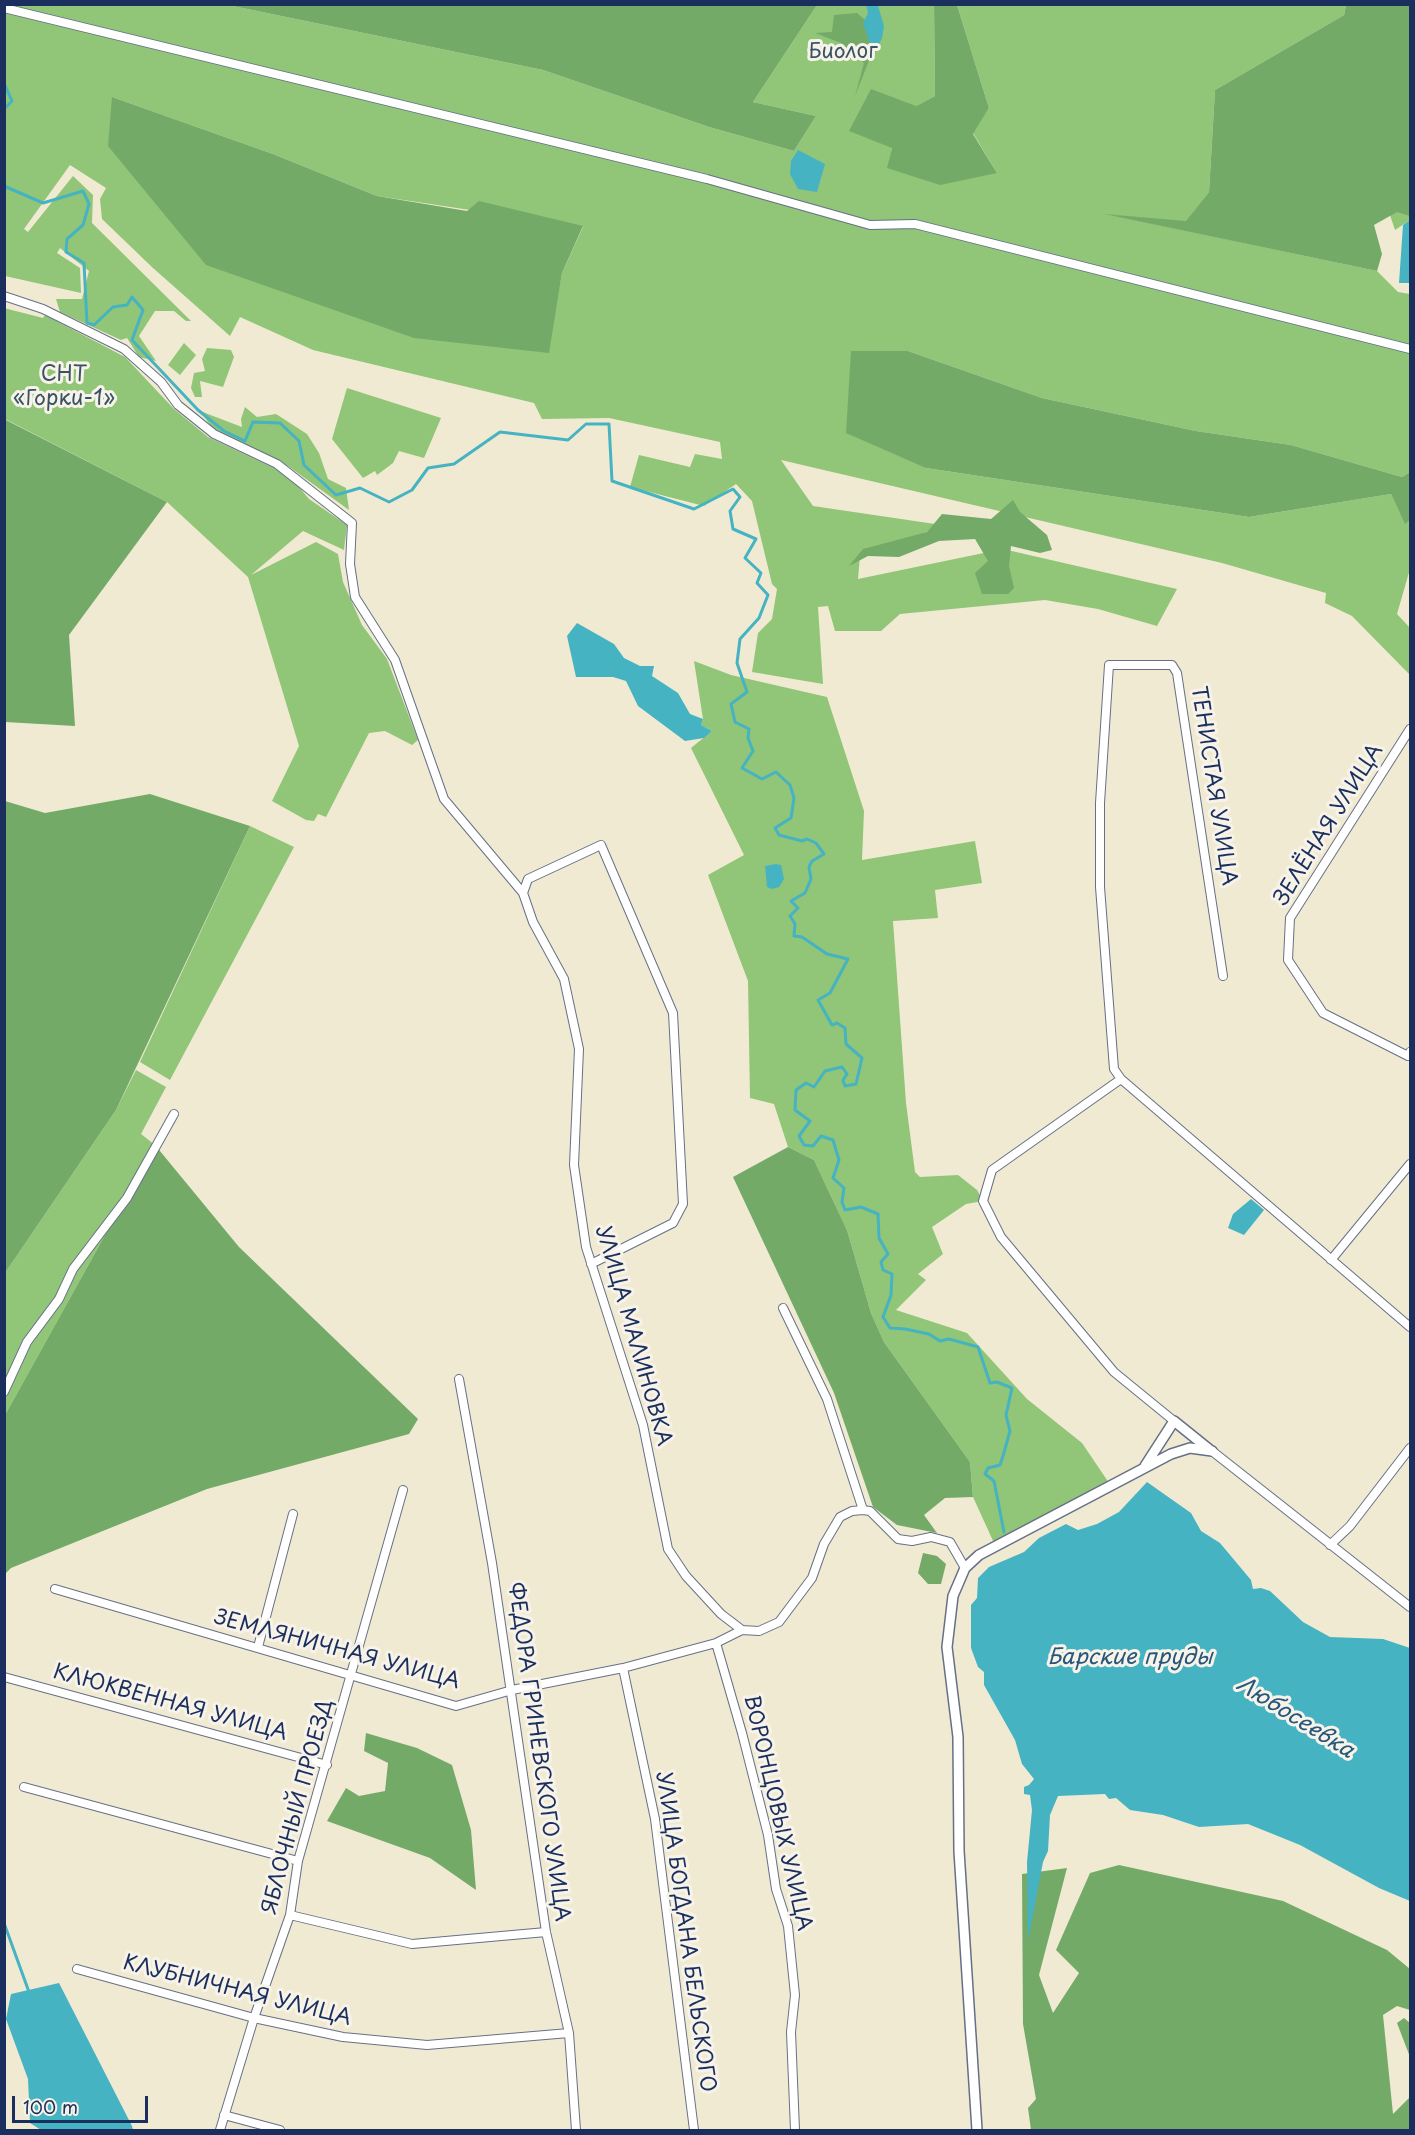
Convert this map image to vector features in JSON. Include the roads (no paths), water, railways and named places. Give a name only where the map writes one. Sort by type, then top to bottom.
[{"type":"street","points":[[4,8],[706,179],[870,225],[915,224],[1410,349]]},
{"type":"street","points":[[4,296],[44,309],[124,350],[160,382],[178,405],[214,434],[277,464],[352,523],[350,564],[355,597],[395,660],[444,799],[523,892],[528,879],[601,845],[673,1013],[683,1204],[673,1223],[591,1264]]},
{"type":"street","name":"ТЕНИСТАЯ УЛИЦА","points":[[1121,1078],[1114,1068],[1100,887],[1100,803],[1109,665],[1172,665],[1177,673],[1223,976]]},
{"type":"street","name":"ЗЕЛЁНАЯ УЛИЦА","points":[[1410,729],[1290,918],[1288,960],[1323,1014],[1408,1056],[1410,1052]]},
{"type":"street","name":"УЛИЦА МАЛИНОВКА","points":[[523,892],[533,922],[564,979],[579,1049],[574,1166],[586,1247],[643,1425],[668,1549],[686,1576],[722,1614],[742,1630]]},
{"type":"street","points":[[1410,1327],[1121,1078],[992,1170],[983,1201],[1001,1237],[1114,1372],[1410,1607]]},
{"type":"street","points":[[4,1392],[27,1342],[59,1299],[73,1269],[127,1198],[174,1114]]},
{"type":"street","points":[[1331,1260],[1410,1164]]},
{"type":"street","points":[[783,1308],[827,1399],[863,1510]]},
{"type":"street","name":"ФЕДОРА ГРИНЕВСКОГО УЛИЦА","points":[[459,1379],[512,1690],[546,1932],[569,2033],[576,2130]]},
{"type":"street","points":[[1145,1467],[1174,1421]]},
{"type":"street","points":[[1191,1448],[1193,1436]]},
{"type":"street","points":[[977,2130],[959,1851],[958,1737],[947,1647],[953,1596],[964,1568],[979,1556],[1145,1467],[1191,1448],[1212,1451]]},
{"type":"street","points":[[1330,1545],[1350,1526],[1410,1448]]},
{"type":"street","name":"ЯБЛОЧНЫЙ ПРОЕЗД","points":[[220,2130],[254,2018],[290,1915],[298,1861],[404,1490]]},
{"type":"street","points":[[716,1643],[742,1630],[759,1631],[779,1622],[812,1578],[824,1544],[840,1517],[852,1511],[870,1511],[898,1539],[912,1541],[931,1537],[950,1542],[964,1568]]},
{"type":"street","points":[[258,1647],[293,1514]]},
{"type":"street","name":"ЗЕМЛЯНИЧНАЯ УЛИЦА","points":[[55,1589],[456,1706],[512,1690],[623,1668],[716,1643]]},
{"type":"street","name":"ВОРОНЦОВЫХ УЛИЦА","points":[[716,1643],[742,1733],[768,1836],[776,1889],[788,1926],[795,1995],[791,2032],[795,2130]]},
{"type":"street","name":"УЛИЦА БОГДАНА БЕЛЬСКОГО","points":[[623,1668],[655,1819],[694,2130]]},
{"type":"street","name":"КЛЮКВЕННАЯ УЛИЦА","points":[[4,1677],[327,1765]]},
{"type":"street","points":[[24,1787],[298,1861]]},
{"type":"street","points":[[290,1915],[412,1944],[546,1932]]},
{"type":"street","name":"КЛУБНИЧНАЯ УЛИЦА","points":[[76,1969],[254,2018],[342,2037],[427,2045],[569,2033]]},
{"type":"street","points":[[224,2115],[280,2130]]},
{"type":"water","points":[[866,5],[878,6],[884,26],[882,38],[874,55],[863,23],[868,13]]},
{"type":"water","points":[[798,150],[825,164],[817,192],[798,189],[790,174],[791,161]]},
{"type":"water","points":[[1410,220],[1410,283],[1399,283],[1403,225]]},
{"type":"water","points":[[577,623],[614,644],[624,658],[640,666],[654,666],[652,676],[678,693],[690,714],[703,719],[701,725],[712,731],[704,738],[685,741],[638,706],[626,681],[613,677],[576,677],[567,636]]},
{"type":"water","points":[[781,865],[784,879],[779,887],[772,889],[767,887],[765,866]]},
{"type":"water","points":[[1251,1199],[1264,1210],[1244,1235],[1228,1228],[1233,1214]]},
{"type":"water","name":"Барские пруды","points":[[1147,1482],[1191,1513],[1201,1531],[1220,1543],[1251,1580],[1253,1589],[1261,1588],[1270,1591],[1303,1622],[1330,1637],[1383,1639],[1410,1648],[1410,1901],[1379,1888],[1300,1845],[1248,1824],[1199,1827],[1163,1815],[1130,1810],[1116,1798],[1109,1799],[1105,1794],[1058,1796],[1050,1815],[1048,1851],[1043,1862],[1028,1941],[1027,1862],[1032,1810],[1030,1795],[1024,1794],[1024,1787],[1034,1779],[1022,1764],[1015,1740],[984,1685],[984,1672],[978,1667],[971,1648],[971,1605],[977,1598],[978,1578],[989,1567],[1024,1552],[1039,1538],[1066,1524],[1078,1530],[1097,1524],[1119,1512]]},
{"type":"water","points":[[59,1983],[133,2130],[41,2130],[30,2123],[28,2079],[6,2019],[11,1994]]},
{"type":"waterway","name":"Любосеевка","points":[[4,83],[12,101],[4,109]]},
{"type":"waterway","name":"Любосеевка","points":[[4,186],[43,203],[83,191],[89,204],[83,225],[67,239],[66,252],[84,263],[87,323],[94,325],[113,307],[127,305],[132,297],[143,310],[132,340],[198,410],[224,431],[245,441],[253,422],[280,423],[299,441],[304,465],[336,495],[360,488],[389,502],[412,490],[428,468],[454,464],[500,432],[568,440],[586,424],[609,424],[612,481],[694,509],[733,489],[740,497],[730,511],[733,529],[756,539],[745,558],[761,573],[757,583],[768,595],[759,618],[740,639],[737,663],[747,692],[731,704],[735,722],[749,729],[748,738],[753,751],[742,768],[762,779],[776,772],[790,785],[794,798],[791,818],[775,828],[779,835],[802,841],[807,839],[816,843],[824,854],[812,861],[809,867],[811,879],[805,893],[791,901],[798,908],[790,916],[795,924],[794,936],[802,937],[827,954],[848,959],[830,993],[818,1000],[832,1025],[837,1023],[845,1028],[846,1044],[862,1058],[856,1084],[845,1086],[843,1080],[847,1074],[842,1067],[825,1071],[814,1087],[806,1083],[796,1090],[795,1110],[810,1121],[799,1136],[804,1145],[813,1146],[821,1136],[833,1140],[839,1160],[833,1178],[844,1188],[842,1202],[845,1210],[861,1207],[878,1214],[879,1238],[888,1254],[881,1262],[883,1270],[892,1274],[891,1295],[883,1317],[890,1328],[929,1334],[940,1341],[949,1339],[978,1347],[990,1383],[997,1382],[1012,1388],[1006,1415],[1010,1431],[1003,1456],[1000,1465],[988,1468],[985,1474],[994,1481],[1004,1532]]},
{"type":"waterway","points":[[4,1923],[29,1992]]},
{"type":"park label","name":"Биолог","points":[[843,52]]},
{"type":"park label","name":"СНТ «Горки-1»","points":[[64,387]]}]
